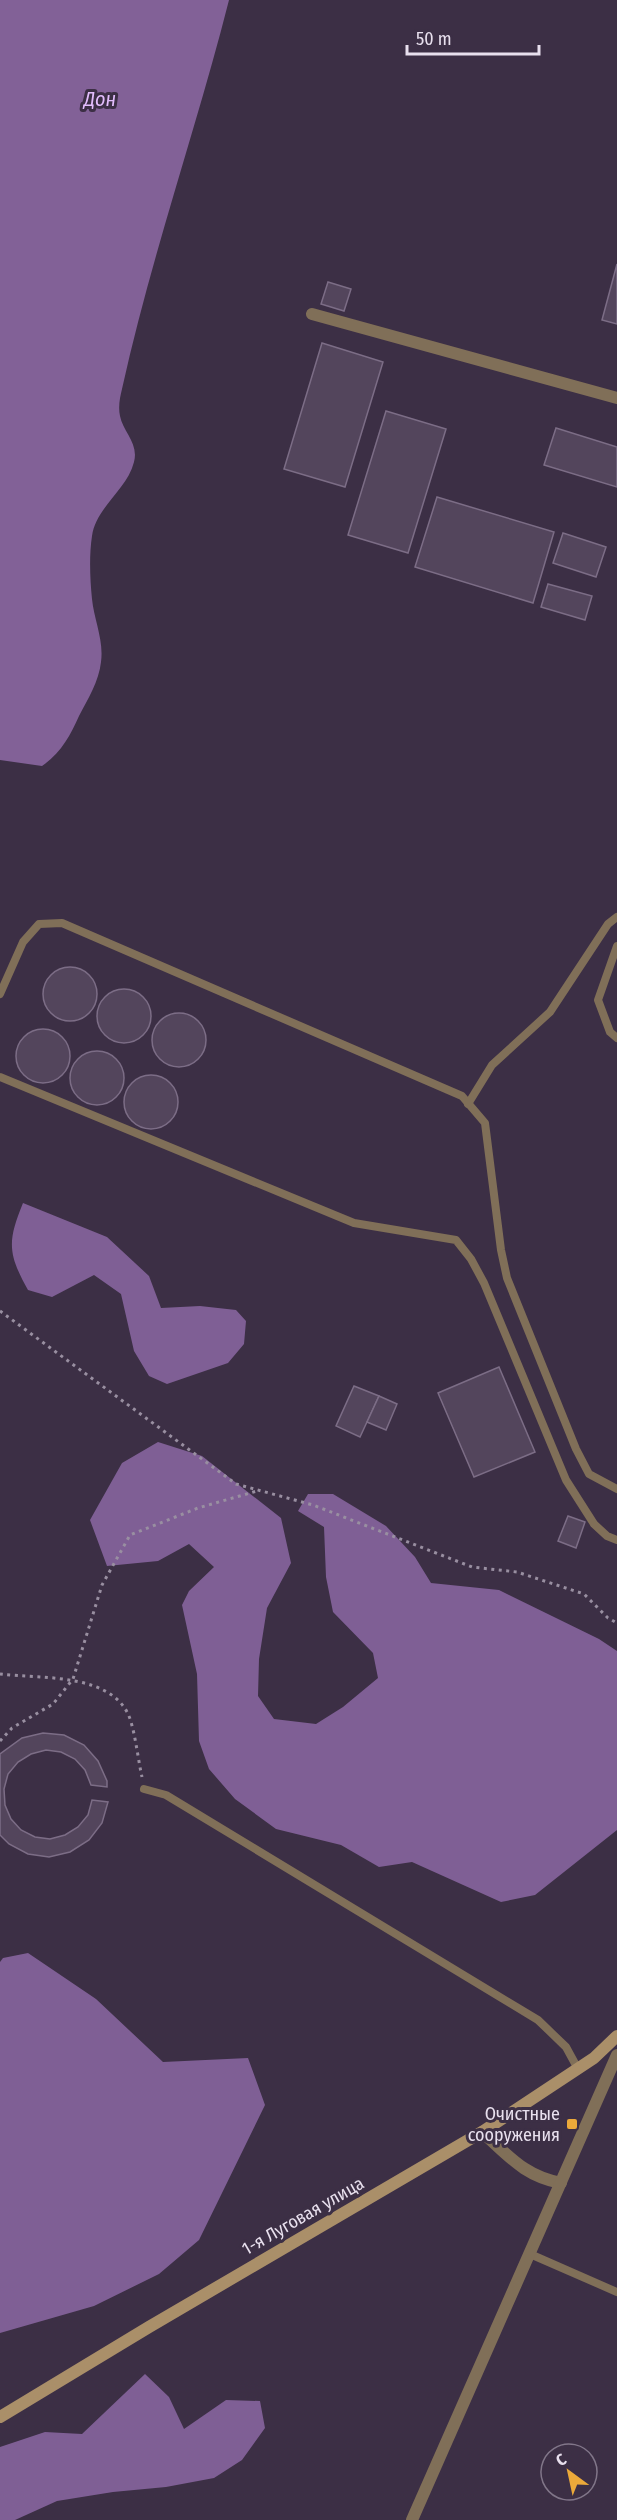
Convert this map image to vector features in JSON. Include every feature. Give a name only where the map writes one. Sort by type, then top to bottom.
[{"type":"main road","name":"1-я Луговая улица","points":[[0,2416],[482,2132],[594,2058],[617,2036]]},
{"type":"street","points":[[312,314],[617,398]]},
{"type":"street","points":[[412,2520],[617,2055]]},
{"type":"street","points":[[482,2132],[526,2171],[541,2179],[561,2183]]},
{"type":"lane","points":[[468,1104],[492,1065],[550,1012],[608,924],[617,917]]},
{"type":"lane","points":[[0,994],[23,942],[39,924],[62,923],[462,1096],[485,1123],[501,1250],[507,1278],[576,1449],[589,1474],[617,1489]]},
{"type":"lane","points":[[617,946],[598,1000],[610,1032],[617,1038]]},
{"type":"lane","points":[[0,1077],[354,1223],[456,1240],[471,1259],[484,1283],[566,1480],[594,1524],[607,1536],[617,1540]]},
{"type":"lane","points":[[144,1789],[166,1796],[538,2020],[566,2046],[578,2069]]},
{"type":"lane","points":[[530,2254],[617,2292]]},
{"type":"path","points":[[0,1311],[236,1484],[313,1505],[472,1567],[517,1572],[584,1594],[608,1618],[617,1623]]},
{"type":"path","points":[[0,1741],[12,1728],[53,1704],[73,1679],[102,1585],[130,1535],[198,1508],[259,1491]]},
{"type":"path","points":[[0,1674],[73,1679],[112,1693],[131,1719],[144,1789]]},
{"type":"shaded area","points":[[23,1203],[107,1237],[149,1276],[161,1308],[200,1306],[236,1310],[246,1321],[244,1344],[228,1363],[167,1384],[149,1376],[134,1351],[121,1294],[94,1275],[52,1297],[28,1290],[13,1257],[12,1248],[14,1228]]},
{"type":"shaded area","points":[[158,1442],[202,1456],[281,1518],[291,1563],[267,1608],[259,1659],[258,1696],[274,1719],[316,1724],[343,1707],[378,1678],[373,1653],[333,1612],[326,1577],[324,1527],[298,1511],[308,1494],[333,1494],[386,1526],[415,1557],[431,1583],[499,1590],[599,1639],[617,1651],[617,1830],[535,1895],[501,1902],[412,1862],[379,1867],[341,1845],[276,1829],[235,1799],[209,1769],[199,1741],[197,1674],[182,1605],[189,1591],[214,1567],[189,1544],[158,1561],[107,1566],[90,1520],[122,1463]]},
{"type":"shaded area","points":[[28,1953],[96,1999],[163,2062],[248,2058],[265,2105],[199,2240],[159,2274],[94,2306],[0,2333],[0,1962],[3,1958]]},
{"type":"shaded area","points":[[145,2374],[169,2397],[184,2429],[226,2400],[260,2401],[265,2428],[242,2460],[214,2478],[166,2487],[57,2501],[15,2520],[0,2520],[0,2447],[45,2432],[82,2434]]},
{"type":"water","name":"Дон","points":[[0,0],[229,0],[146,291],[121,395],[120,416],[133,443],[134,462],[125,481],[99,516],[92,536],[91,584],[102,654],[100,669],[93,690],[68,737],[55,756],[42,766],[0,760]]},
{"type":"building","points":[[617,264],[617,324],[602,320]]},
{"type":"building","points":[[328,282],[351,289],[344,311],[321,304]]},
{"type":"building","points":[[322,343],[383,362],[345,487],[284,469]]},
{"type":"building","points":[[386,411],[446,429],[408,553],[348,535]]},
{"type":"building","points":[[556,428],[617,447],[617,487],[544,465]]},
{"type":"building","points":[[437,497],[554,532],[533,603],[415,567]]},
{"type":"building","points":[[563,533],[606,547],[596,577],[553,563]]},
{"type":"building","points":[[548,584],[592,596],[585,620],[541,607]]},
{"type":"building","points":[[70,967],[80,969],[89,975],[95,984],[97,994],[95,1004],[89,1013],[80,1019],[70,1021],[60,1019],[51,1013],[45,1004],[43,994],[45,984],[51,975],[60,969]]},
{"type":"building","points":[[124,989],[134,991],[143,997],[149,1006],[151,1016],[149,1026],[143,1035],[134,1041],[124,1043],[114,1041],[105,1035],[99,1026],[97,1016],[99,1006],[105,997],[114,991]]},
{"type":"building","points":[[179,1013],[189,1015],[198,1021],[204,1030],[206,1040],[204,1050],[198,1059],[189,1065],[179,1067],[169,1065],[160,1059],[154,1050],[152,1040],[154,1030],[160,1021],[169,1015]]},
{"type":"building","points":[[43,1029],[53,1031],[62,1037],[68,1046],[70,1056],[68,1066],[62,1075],[53,1081],[43,1083],[33,1081],[24,1075],[18,1066],[16,1056],[18,1046],[24,1037],[33,1031]]},
{"type":"building","points":[[97,1051],[107,1053],[116,1059],[122,1068],[124,1078],[122,1088],[116,1097],[107,1103],[97,1105],[87,1103],[78,1097],[72,1088],[70,1078],[72,1068],[78,1059],[87,1053]]},
{"type":"building","points":[[151,1075],[161,1077],[170,1083],[176,1092],[178,1102],[176,1112],[170,1121],[161,1127],[151,1129],[141,1127],[132,1121],[126,1112],[124,1102],[126,1092],[132,1083],[141,1077]]},
{"type":"building","points":[[499,1367],[535,1452],[474,1477],[438,1393]]},
{"type":"building","points":[[354,1386],[379,1396],[360,1437],[336,1426]]},
{"type":"building","points":[[379,1396],[397,1404],[386,1430],[367,1422]]},
{"type":"building","points":[[568,1516],[585,1522],[576,1548],[558,1541]]},
{"type":"building","points":[[43,1733],[64,1735],[84,1745],[98,1761],[107,1781],[107,1787],[91,1785],[85,1770],[75,1759],[61,1752],[46,1750],[31,1754],[18,1762],[8,1774],[4,1789],[5,1805],[11,1819],[21,1830],[35,1837],[50,1839],[65,1835],[78,1827],[88,1815],[92,1800],[108,1802],[102,1823],[89,1840],[70,1852],[49,1857],[28,1854],[9,1844],[0,1835],[0,1754],[22,1738]]},
{"type":"place","name":"Очистные сооружения","points":[[572,2124]]}]
